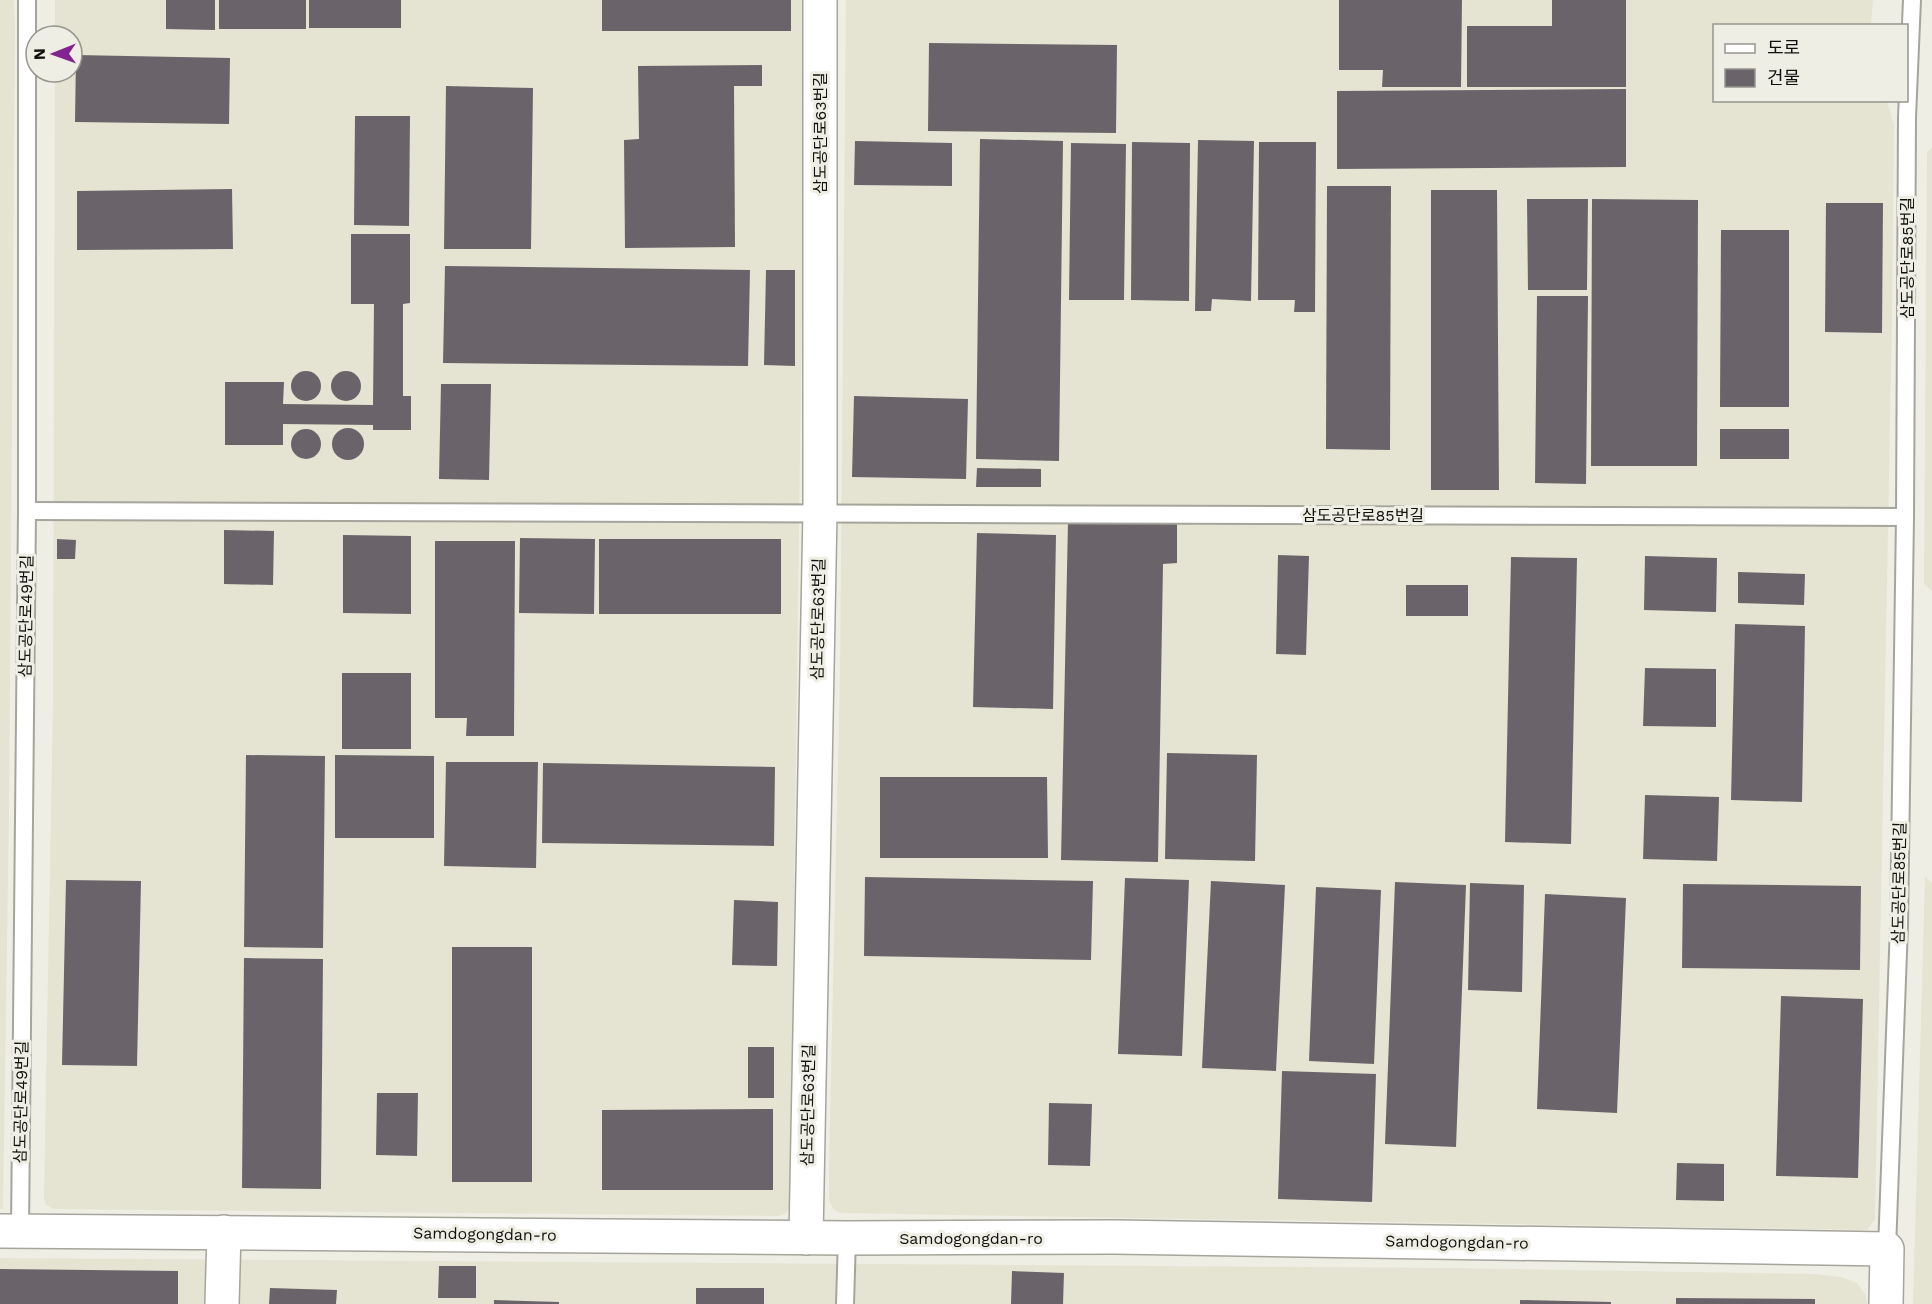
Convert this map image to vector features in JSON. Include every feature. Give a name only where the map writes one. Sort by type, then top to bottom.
[{"type":"street","name":"삼도공단로63번길","points":[[806,1238],[820,513],[820,0]]},
{"type":"street","name":"Samdogongdan-ro","points":[[10,1231],[806,1238],[1115,1238],[1887,1248]]},
{"type":"street","points":[[222,1304],[224,1232]]},
{"type":"street","points":[[1886,1304],[1887,1248]]},
{"type":"lane","name":"삼도공단로49번길","points":[[10,1231],[27,511],[27,0]]},
{"type":"lane","name":"삼도공단로85번길","points":[[1908,94],[1912,0]]},
{"type":"lane","name":"삼도공단로85번길","points":[[1887,1248],[1899,926],[1908,102]]},
{"type":"lane","name":"삼도공단로85번길","points":[[27,511],[1905,517]]},
{"type":"lane","points":[[845,1304],[847,1238]]},
{"type":"shaded area","points":[[0,0],[14,0],[15,29],[9,811],[3,1209],[0,1209]]},
{"type":"shaded area","points":[[55,0],[806,0],[790,1208],[785,1214],[778,1216],[54,1209],[46,1205],[44,1198],[53,702],[55,84],[84,84],[84,24],[55,24]]},
{"type":"shaded area","points":[[846,0],[1873,0],[1871,24],[1713,24],[1713,102],[1887,102],[1894,125],[1875,1219],[1867,1230],[840,1213],[833,1209],[829,1200],[829,1163],[840,674]]},
{"type":"shaded area","points":[[1932,147],[1932,591],[1924,584],[1927,153]]},
{"type":"shaded area","points":[[1925,877],[1932,883],[1932,1304],[1913,1304]]},
{"type":"shaded area","points":[[0,1258],[1452,1268],[1815,1274],[1841,1277],[1857,1283],[1866,1296],[1867,1304],[0,1304]]},
{"type":"building","points":[[166,0],[215,0],[215,30],[166,29]]},
{"type":"building","points":[[219,0],[306,0],[306,29],[219,29]]},
{"type":"building","points":[[309,0],[401,0],[401,28],[309,28]]},
{"type":"building","points":[[602,0],[791,0],[791,31],[602,31]]},
{"type":"building","points":[[1339,0],[1462,0],[1461,87],[1382,87],[1383,70],[1339,70]]},
{"type":"building","points":[[1552,0],[1626,0],[1626,87],[1467,87],[1467,26],[1552,26]]},
{"type":"building","points":[[929,43],[1117,45],[1116,133],[928,131]]},
{"type":"building","points":[[84,55],[230,58],[229,124],[75,122],[76,84],[84,84]]},
{"type":"building","points":[[762,65],[762,86],[734,86],[735,247],[625,248],[624,140],[639,139],[638,66]]},
{"type":"building","points":[[446,86],[533,88],[531,249],[444,249]]},
{"type":"building","points":[[1626,89],[1626,167],[1337,169],[1337,91]]},
{"type":"building","points":[[355,116],[410,116],[409,226],[354,225]]},
{"type":"building","points":[[980,139],[1063,141],[1059,461],[976,459]]},
{"type":"building","points":[[1198,140],[1254,141],[1251,301],[1212,299],[1211,311],[1195,311]]},
{"type":"building","points":[[855,141],[952,143],[952,186],[854,185]]},
{"type":"building","points":[[1132,142],[1190,143],[1189,301],[1131,300]]},
{"type":"building","points":[[1259,142],[1316,142],[1315,312],[1294,312],[1295,300],[1258,300]]},
{"type":"building","points":[[1071,143],[1126,144],[1124,300],[1069,300]]},
{"type":"building","points":[[1327,186],[1391,186],[1390,450],[1326,449]]},
{"type":"building","points":[[232,189],[233,249],[77,250],[77,191]]},
{"type":"building","points":[[1431,190],[1497,190],[1499,490],[1431,490]]},
{"type":"building","points":[[1527,199],[1588,199],[1587,290],[1528,290]]},
{"type":"building","points":[[1592,199],[1698,200],[1697,466],[1591,466]]},
{"type":"building","points":[[1826,203],[1883,203],[1882,333],[1825,332]]},
{"type":"building","points":[[1721,230],[1789,230],[1789,407],[1720,407]]},
{"type":"building","points":[[351,234],[410,234],[410,303],[403,304],[403,396],[411,396],[411,430],[373,430],[373,425],[283,424],[283,445],[225,445],[225,382],[284,382],[283,404],[373,405],[374,304],[351,304]]},
{"type":"building","points":[[445,266],[750,270],[748,366],[443,363]]},
{"type":"building","points":[[766,270],[795,270],[795,366],[764,365]]},
{"type":"building","points":[[1537,296],[1588,296],[1586,484],[1535,483]]},
{"type":"building","points":[[306,371],[317,375],[321,386],[317,397],[306,401],[295,397],[291,386],[295,375]]},
{"type":"building","points":[[346,371],[357,375],[361,386],[357,397],[346,401],[335,397],[331,386],[335,375]]},
{"type":"building","points":[[441,384],[491,384],[489,480],[439,479]]},
{"type":"building","points":[[854,396],[968,399],[966,479],[852,477]]},
{"type":"building","points":[[348,428],[359,433],[364,444],[359,455],[348,460],[337,455],[332,444],[337,433]]},
{"type":"building","points":[[306,429],[317,433],[321,444],[317,455],[306,459],[295,455],[291,444],[295,433]]},
{"type":"building","points":[[1720,429],[1789,429],[1789,459],[1720,459]]},
{"type":"building","points":[[977,468],[1041,469],[1041,487],[976,487]]},
{"type":"building","points":[[1068,521],[1177,523],[1177,563],[1163,564],[1158,862],[1061,860]]},
{"type":"building","points":[[224,530],[274,531],[273,585],[224,584]]},
{"type":"building","points":[[977,533],[1056,535],[1053,709],[973,707]]},
{"type":"building","points":[[343,535],[411,536],[411,614],[343,613]]},
{"type":"building","points":[[520,538],[595,539],[594,614],[519,613]]},
{"type":"building","points":[[57,539],[76,540],[75,559],[57,559]]},
{"type":"building","points":[[599,539],[781,539],[781,614],[599,614]]},
{"type":"building","points":[[435,541],[515,541],[514,736],[466,736],[467,718],[435,718]]},
{"type":"building","points":[[1278,555],[1309,556],[1306,655],[1276,654]]},
{"type":"building","points":[[1645,556],[1717,558],[1716,612],[1644,610]]},
{"type":"building","points":[[1511,557],[1577,558],[1571,844],[1505,842]]},
{"type":"building","points":[[1738,572],[1805,574],[1804,605],[1738,603]]},
{"type":"building","points":[[1406,585],[1468,585],[1468,616],[1406,616]]},
{"type":"building","points":[[1735,624],[1805,626],[1802,802],[1731,800]]},
{"type":"building","points":[[1645,668],[1716,669],[1716,727],[1643,726]]},
{"type":"building","points":[[342,673],[411,673],[411,749],[342,749]]},
{"type":"building","points":[[1167,753],[1257,755],[1255,861],[1165,859]]},
{"type":"building","points":[[246,755],[325,756],[323,948],[244,947]]},
{"type":"building","points":[[335,755],[434,756],[434,838],[335,838]]},
{"type":"building","points":[[446,762],[538,762],[536,868],[444,866]]},
{"type":"building","points":[[543,763],[775,767],[774,846],[542,843]]},
{"type":"building","points":[[880,777],[1047,777],[1048,858],[880,858]]},
{"type":"building","points":[[1645,795],[1719,797],[1717,861],[1643,859]]},
{"type":"building","points":[[865,877],[1093,881],[1091,960],[864,956]]},
{"type":"building","points":[[1125,878],[1189,880],[1182,1056],[1118,1054]]},
{"type":"building","points":[[66,880],[141,881],[137,1066],[62,1065]]},
{"type":"building","points":[[1211,881],[1285,885],[1276,1071],[1202,1068]]},
{"type":"building","points":[[1395,882],[1466,885],[1456,1147],[1385,1144]]},
{"type":"building","points":[[1470,883],[1524,885],[1522,992],[1468,990]]},
{"type":"building","points":[[1683,884],[1861,886],[1860,970],[1682,968]]},
{"type":"building","points":[[1316,887],[1381,890],[1374,1064],[1309,1061]]},
{"type":"building","points":[[1545,894],[1626,898],[1617,1113],[1537,1109]]},
{"type":"building","points":[[734,900],[778,902],[777,966],[732,965]]},
{"type":"building","points":[[452,947],[532,947],[532,1182],[452,1182]]},
{"type":"building","points":[[244,958],[323,959],[321,1189],[242,1188]]},
{"type":"building","points":[[1781,996],[1863,999],[1858,1178],[1776,1176]]},
{"type":"building","points":[[748,1047],[774,1047],[774,1098],[748,1098]]},
{"type":"building","points":[[1282,1071],[1376,1074],[1372,1202],[1278,1199]]},
{"type":"building","points":[[377,1093],[418,1093],[417,1156],[376,1155]]},
{"type":"building","points":[[1049,1103],[1092,1104],[1090,1166],[1048,1165]]},
{"type":"building","points":[[773,1109],[773,1190],[602,1190],[602,1110]]},
{"type":"building","points":[[1677,1163],[1724,1164],[1724,1201],[1676,1200]]},
{"type":"building","points":[[439,1266],[476,1266],[476,1298],[438,1298]]},
{"type":"building","points":[[0,1269],[178,1271],[178,1304],[0,1304]]},
{"type":"building","points":[[1012,1271],[1064,1273],[1063,1304],[1011,1304]]},
{"type":"building","points":[[270,1288],[337,1290],[336,1304],[269,1304]]},
{"type":"building","points":[[696,1288],[764,1288],[764,1304],[696,1304]]},
{"type":"building","points":[[1676,1298],[1815,1299],[1815,1304],[1676,1304]]},
{"type":"building","points":[[494,1300],[559,1302],[559,1304],[494,1304]]},
{"type":"building","points":[[1520,1300],[1611,1302],[1611,1304],[1520,1304]]}]
